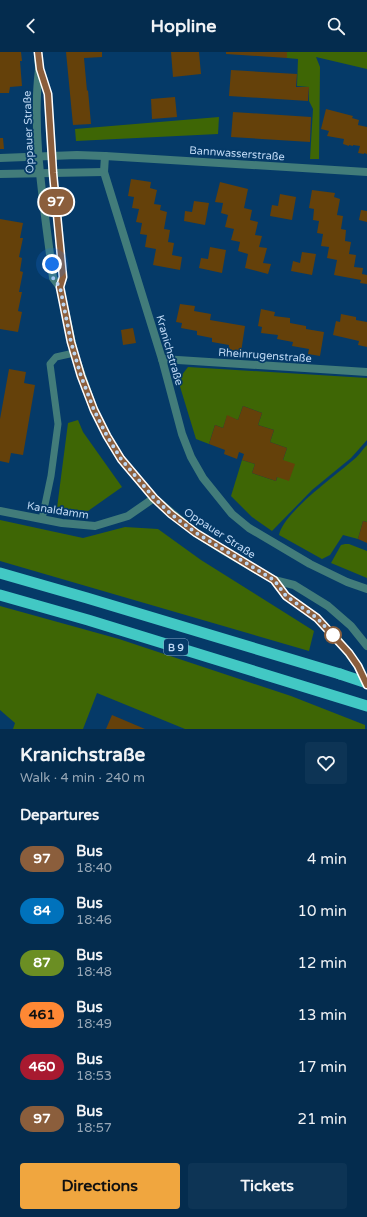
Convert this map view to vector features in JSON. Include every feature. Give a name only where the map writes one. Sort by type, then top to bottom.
[{"type":"highway","name":"B 9","points":[[0,574],[94,600],[340,674],[367,684]]},
{"type":"highway","name":"B 9","points":[[0,595],[88,620],[367,706]]},
{"type":"street","name":"Oppauer Straße","points":[[38,52],[40,69],[48,94],[53,173],[63,277],[60,287]]},
{"type":"street","name":"Oppauer Straße","points":[[40,69],[36,96],[41,173],[53,278],[60,287],[74,353],[94,410],[107,436],[121,459],[154,498],[196,533],[274,580],[294,585],[328,606],[351,626],[367,646]]},
{"type":"street","name":"Bannwasserstraße","points":[[0,158],[77,155],[105,156],[367,172]]},
{"type":"street","points":[[0,174],[104,172],[105,156]]},
{"type":"street","name":"Kranichstraße","points":[[104,172],[162,359],[182,434],[191,457],[203,478],[227,508],[249,528],[268,541],[328,574],[367,589]]},
{"type":"street","name":"Rheinrugenstraße","points":[[162,359],[367,372]]},
{"type":"street","name":"Kanaldamm","points":[[0,511],[62,523],[95,526],[128,516],[154,498]]},
{"type":"street","name":"Oppauer Straße","points":[[274,580],[286,596],[317,618],[339,641],[358,666],[367,684]]},
{"type":"lane","points":[[42,519],[51,476],[58,424],[50,364],[56,357],[74,353]]},
{"type":"green space","points":[[287,52],[367,52],[367,69],[316,57],[320,67],[319,159],[310,159],[313,109],[309,101],[309,87],[297,86],[298,59],[287,58]]},
{"type":"green space","points":[[219,117],[218,134],[76,141],[75,129]]},
{"type":"green space","points":[[188,367],[367,378],[367,440],[351,458],[312,490],[272,531],[252,517],[231,496],[242,460],[255,464],[252,473],[276,481],[287,448],[270,442],[274,430],[258,425],[262,413],[243,406],[238,420],[227,416],[223,428],[215,425],[209,444],[196,439],[178,380]]},
{"type":"green space","points":[[78,420],[83,432],[122,487],[88,511],[57,508],[68,423]]},
{"type":"green space","points":[[367,445],[367,522],[363,521],[358,539],[343,535],[330,555],[322,559],[279,535],[283,526],[299,506],[354,459]]},
{"type":"green space","points":[[0,520],[83,538],[125,527],[158,529],[201,560],[314,631],[309,651],[0,561]]},
{"type":"green space","points":[[349,544],[367,551],[367,578],[331,563],[341,545]]},
{"type":"green space","points":[[0,606],[119,639],[291,696],[365,725],[365,729],[185,729],[97,693],[83,729],[13,729],[15,723],[0,710]]},
{"type":"building","points":[[0,52],[21,52],[22,61],[20,61],[22,86],[10,87],[9,93],[0,93]]},
{"type":"building","points":[[66,52],[102,52],[102,57],[84,58],[91,124],[73,125]]},
{"type":"building","points":[[171,52],[199,52],[201,74],[173,77]]},
{"type":"building","points":[[226,52],[287,52],[287,58],[226,54]]},
{"type":"building","points":[[231,70],[297,74],[296,87],[309,87],[308,101],[229,96]]},
{"type":"building","points":[[175,97],[177,117],[152,119],[151,99]]},
{"type":"building","points":[[326,109],[353,116],[352,118],[359,120],[358,125],[367,127],[367,154],[358,153],[360,146],[349,146],[343,144],[344,139],[327,136],[329,131],[321,129]]},
{"type":"building","points":[[233,112],[311,117],[310,142],[231,137]]},
{"type":"building","points":[[0,138],[3,138],[4,149],[0,149]]},
{"type":"building","points":[[131,179],[151,182],[150,188],[157,190],[154,204],[161,205],[160,210],[167,212],[164,229],[170,230],[168,242],[174,243],[172,255],[182,257],[180,270],[153,265],[156,249],[145,247],[147,235],[140,234],[142,223],[136,222],[139,209],[132,208],[134,197],[128,196]]},
{"type":"building","points":[[220,182],[248,189],[244,208],[252,210],[250,220],[258,222],[255,235],[262,236],[259,247],[267,248],[263,263],[271,264],[268,274],[245,268],[248,254],[238,251],[240,242],[231,240],[234,229],[225,227],[228,215],[221,213],[223,203],[215,202]]},
{"type":"building","points":[[312,190],[335,193],[334,197],[340,199],[337,215],[343,216],[341,229],[346,230],[345,241],[351,242],[349,254],[356,255],[354,267],[363,268],[362,274],[367,275],[367,284],[360,283],[361,280],[334,275],[337,260],[327,258],[329,247],[321,246],[323,234],[317,233],[319,221],[313,220],[314,209],[309,208]]},
{"type":"building","points":[[280,194],[296,197],[292,220],[270,216],[272,205],[278,206]]},
{"type":"building","points":[[194,201],[209,203],[205,225],[184,221],[185,211],[192,212]]},
{"type":"building","points":[[361,210],[367,211],[367,222],[359,220]]},
{"type":"building","points":[[0,219],[23,223],[20,238],[23,238],[19,257],[22,258],[20,271],[23,272],[19,292],[22,292],[18,311],[22,312],[18,332],[0,329]]},
{"type":"building","points":[[210,247],[226,250],[222,273],[199,268],[201,258],[208,259]]},
{"type":"building","points":[[302,252],[316,254],[312,275],[291,271],[293,261],[300,263]]},
{"type":"building","points":[[180,304],[195,306],[194,311],[211,314],[210,320],[245,326],[241,352],[228,350],[229,345],[212,342],[212,338],[197,335],[197,331],[181,328],[182,323],[176,322]]},
{"type":"building","points":[[261,309],[275,312],[274,316],[290,318],[290,323],[306,326],[306,329],[324,332],[320,356],[308,354],[309,349],[292,346],[293,342],[277,339],[278,335],[261,333],[262,327],[258,326]]},
{"type":"building","points":[[341,314],[356,317],[356,320],[367,322],[367,347],[358,345],[359,341],[333,335],[336,321],[340,322]]},
{"type":"building","points":[[133,328],[136,343],[123,345],[121,330]]},
{"type":"building","points":[[9,369],[26,372],[24,383],[35,385],[23,455],[11,453],[9,463],[0,461],[0,419]]},
{"type":"building","points":[[243,406],[262,413],[258,425],[274,430],[270,442],[287,448],[283,460],[295,464],[289,481],[277,477],[276,481],[252,473],[255,464],[242,460],[244,454],[239,452],[237,459],[224,454],[225,450],[209,444],[215,425],[223,428],[227,415],[238,420]]},
{"type":"building","points":[[363,521],[367,522],[367,543],[358,539]]},
{"type":"building","points":[[112,715],[145,729],[106,729]]},
{"type":"bus line","name":"97","points":[[38,52],[40,69],[48,94],[53,173],[63,277],[60,287],[71,342],[81,376],[94,410],[107,436],[121,459],[154,498],[171,514],[196,533],[274,580],[286,596],[317,618],[349,653],[358,666],[367,685]]},
{"type":"route","points":[[52,264],[53,278],[60,287],[71,342],[81,376],[94,410],[121,459],[154,498],[171,514],[196,533],[274,580],[286,596],[317,618],[333,635]]}]
